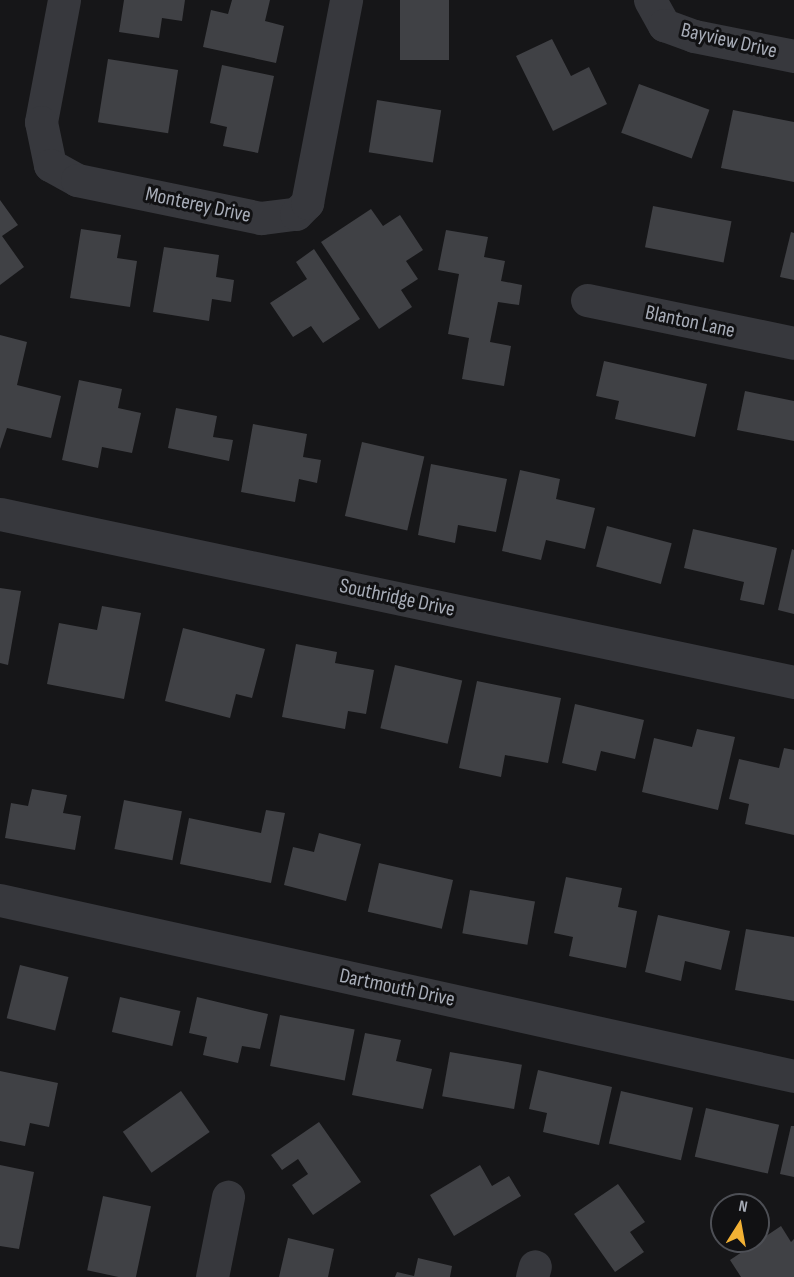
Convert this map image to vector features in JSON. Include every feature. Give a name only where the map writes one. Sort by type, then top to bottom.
[{"type":"street","name":"Monterey Drive","points":[[64,0],[41,122],[50,165],[77,180],[261,218],[296,214],[307,203],[346,0]]},
{"type":"street","name":"Bayview Drive","points":[[657,12],[694,36],[794,56]]},
{"type":"street","name":"Blanton Lane","points":[[587,300],[794,343]]},
{"type":"street","name":"Southridge Drive","points":[[0,514],[794,682]]},
{"type":"street","name":"Dartmouth Drive","points":[[0,900],[794,1076]]},
{"type":"street","points":[[212,1277],[228,1197]]},
{"type":"building","points":[[124,0],[185,0],[182,21],[162,18],[159,38],[119,32]]},
{"type":"building","points":[[232,0],[270,0],[265,21],[284,26],[276,63],[203,47],[211,10],[228,14]]},
{"type":"building","points":[[400,0],[449,0],[449,60],[400,60]]},
{"type":"building","points":[[552,39],[571,76],[589,67],[607,104],[553,131],[516,56]]},
{"type":"building","points":[[108,59],[178,70],[168,133],[98,122]]},
{"type":"building","points":[[222,65],[274,76],[258,153],[223,146],[227,127],[210,123]]},
{"type":"building","points":[[639,84],[709,110],[692,159],[621,133]]},
{"type":"building","points":[[377,100],[441,110],[433,163],[369,152]]},
{"type":"building","points":[[733,110],[794,122],[794,182],[721,168]]},
{"type":"building","points":[[0,200],[18,225],[2,236],[24,267],[0,285]]},
{"type":"building","points":[[653,206],[732,221],[724,262],[645,247]]},
{"type":"building","points":[[371,209],[383,226],[400,215],[423,250],[406,261],[418,279],[401,290],[412,307],[379,329],[321,242]]},
{"type":"building","points":[[81,229],[121,235],[117,258],[137,261],[130,307],[70,298]]},
{"type":"building","points":[[446,230],[488,237],[484,257],[505,261],[501,281],[522,285],[519,305],[498,302],[490,342],[511,346],[504,386],[462,379],[469,338],[448,334],[459,274],[438,270]]},
{"type":"building","points":[[791,232],[794,233],[794,280],[780,277]]},
{"type":"building","points":[[164,247],[219,255],[216,277],[234,280],[231,302],[212,299],[209,321],[153,312]]},
{"type":"building","points":[[314,249],[360,319],[323,343],[311,326],[293,337],[270,303],[307,279],[296,262]]},
{"type":"building","points":[[0,335],[27,342],[17,385],[61,396],[51,438],[7,428],[0,449]]},
{"type":"building","points":[[604,361],[707,384],[695,437],[615,419],[619,401],[596,396]]},
{"type":"building","points":[[79,380],[122,389],[118,408],[141,413],[132,453],[102,447],[98,468],[62,460]]},
{"type":"building","points":[[745,391],[794,401],[794,441],[737,430]]},
{"type":"building","points":[[176,408],[217,416],[213,437],[233,440],[229,461],[168,448]]},
{"type":"building","points":[[253,424],[307,434],[303,457],[321,460],[317,483],[299,479],[295,502],[241,492]]},
{"type":"building","points":[[362,442],[424,456],[407,530],[345,516]]},
{"type":"building","points":[[431,464],[507,479],[496,532],[458,525],[455,543],[418,535]]},
{"type":"building","points":[[520,470],[560,479],[556,499],[595,508],[585,549],[546,540],[541,560],[502,551]]},
{"type":"building","points":[[607,526],[672,543],[661,584],[596,567]]},
{"type":"building","points":[[693,529],[777,548],[764,605],[740,600],[744,582],[684,568]]},
{"type":"building","points":[[792,549],[794,550],[794,614],[778,610]]},
{"type":"building","points":[[0,588],[21,591],[8,665],[0,663]]},
{"type":"building","points":[[102,606],[141,613],[124,699],[47,684],[59,623],[97,630]]},
{"type":"building","points":[[183,628],[265,649],[252,698],[236,694],[230,718],[165,701]]},
{"type":"building","points":[[296,644],[337,652],[335,663],[374,670],[366,714],[348,711],[345,729],[282,717]]},
{"type":"building","points":[[395,665],[462,681],[448,744],[380,728]]},
{"type":"building","points":[[477,681],[561,698],[548,763],[505,755],[501,777],[459,768]]},
{"type":"building","points":[[575,704],[644,720],[635,759],[601,751],[596,771],[562,763]]},
{"type":"building","points":[[697,729],[735,737],[718,810],[642,792],[654,738],[692,747]]},
{"type":"building","points":[[784,748],[794,750],[794,835],[745,824],[749,804],[729,799],[739,759],[779,768]]},
{"type":"building","points":[[32,789],[67,795],[63,813],[81,816],[75,850],[5,838],[11,803],[28,806]]},
{"type":"building","points":[[124,800],[182,811],[172,860],[114,849]]},
{"type":"building","points":[[266,810],[285,813],[271,883],[180,864],[189,818],[261,833]]},
{"type":"building","points":[[319,833],[361,844],[346,901],[284,885],[293,847],[314,852]]},
{"type":"building","points":[[379,863],[453,880],[442,929],[368,912]]},
{"type":"building","points":[[566,877],[622,888],[618,907],[637,911],[626,968],[569,956],[573,937],[554,933]]},
{"type":"building","points":[[470,890],[535,901],[527,945],[462,933]]},
{"type":"building","points":[[658,915],[730,931],[721,970],[685,961],[681,981],[645,972]]},
{"type":"building","points":[[746,929],[794,937],[794,1001],[735,990]]},
{"type":"building","points":[[20,965],[69,977],[55,1030],[7,1018]]},
{"type":"building","points":[[120,997],[180,1011],[172,1046],[112,1032]]},
{"type":"building","points":[[197,997],[268,1014],[260,1049],[242,1046],[238,1063],[203,1055],[207,1037],[189,1033]]},
{"type":"building","points":[[280,1015],[355,1030],[345,1081],[270,1066]]},
{"type":"building","points":[[365,1033],[401,1040],[396,1061],[432,1069],[423,1109],[352,1095]]},
{"type":"building","points":[[450,1052],[522,1065],[514,1109],[442,1096]]},
{"type":"building","points":[[538,1070],[612,1087],[599,1145],[543,1132],[547,1113],[529,1109]]},
{"type":"building","points":[[0,1071],[58,1083],[49,1127],[30,1123],[25,1146],[0,1141]]},
{"type":"building","points":[[181,1091],[210,1132],[152,1173],[123,1132]]},
{"type":"building","points":[[621,1091],[693,1108],[681,1160],[609,1144]]},
{"type":"building","points":[[706,1108],[779,1125],[768,1174],[695,1157]]},
{"type":"building","points":[[319,1122],[361,1182],[313,1215],[292,1185],[308,1174],[298,1159],[282,1170],[271,1155]]},
{"type":"building","points":[[791,1126],[794,1126],[794,1177],[780,1174]]},
{"type":"building","points":[[0,1165],[34,1172],[19,1249],[0,1246]]},
{"type":"building","points":[[480,1165],[492,1186],[509,1176],[521,1196],[454,1236],[430,1195]]},
{"type":"building","points":[[618,1184],[645,1222],[630,1232],[644,1252],[615,1272],[574,1214]]},
{"type":"building","points":[[103,1196],[151,1206],[136,1277],[119,1277],[87,1270]]},
{"type":"building","points":[[781,1226],[791,1242],[794,1239],[794,1277],[741,1277],[730,1260],[740,1253],[770,1253],[770,1233]]},
{"type":"building","points":[[288,1238],[334,1249],[328,1277],[279,1277]]},
{"type":"building","points":[[418,1258],[452,1266],[450,1277],[395,1277],[397,1272],[414,1276]]}]
